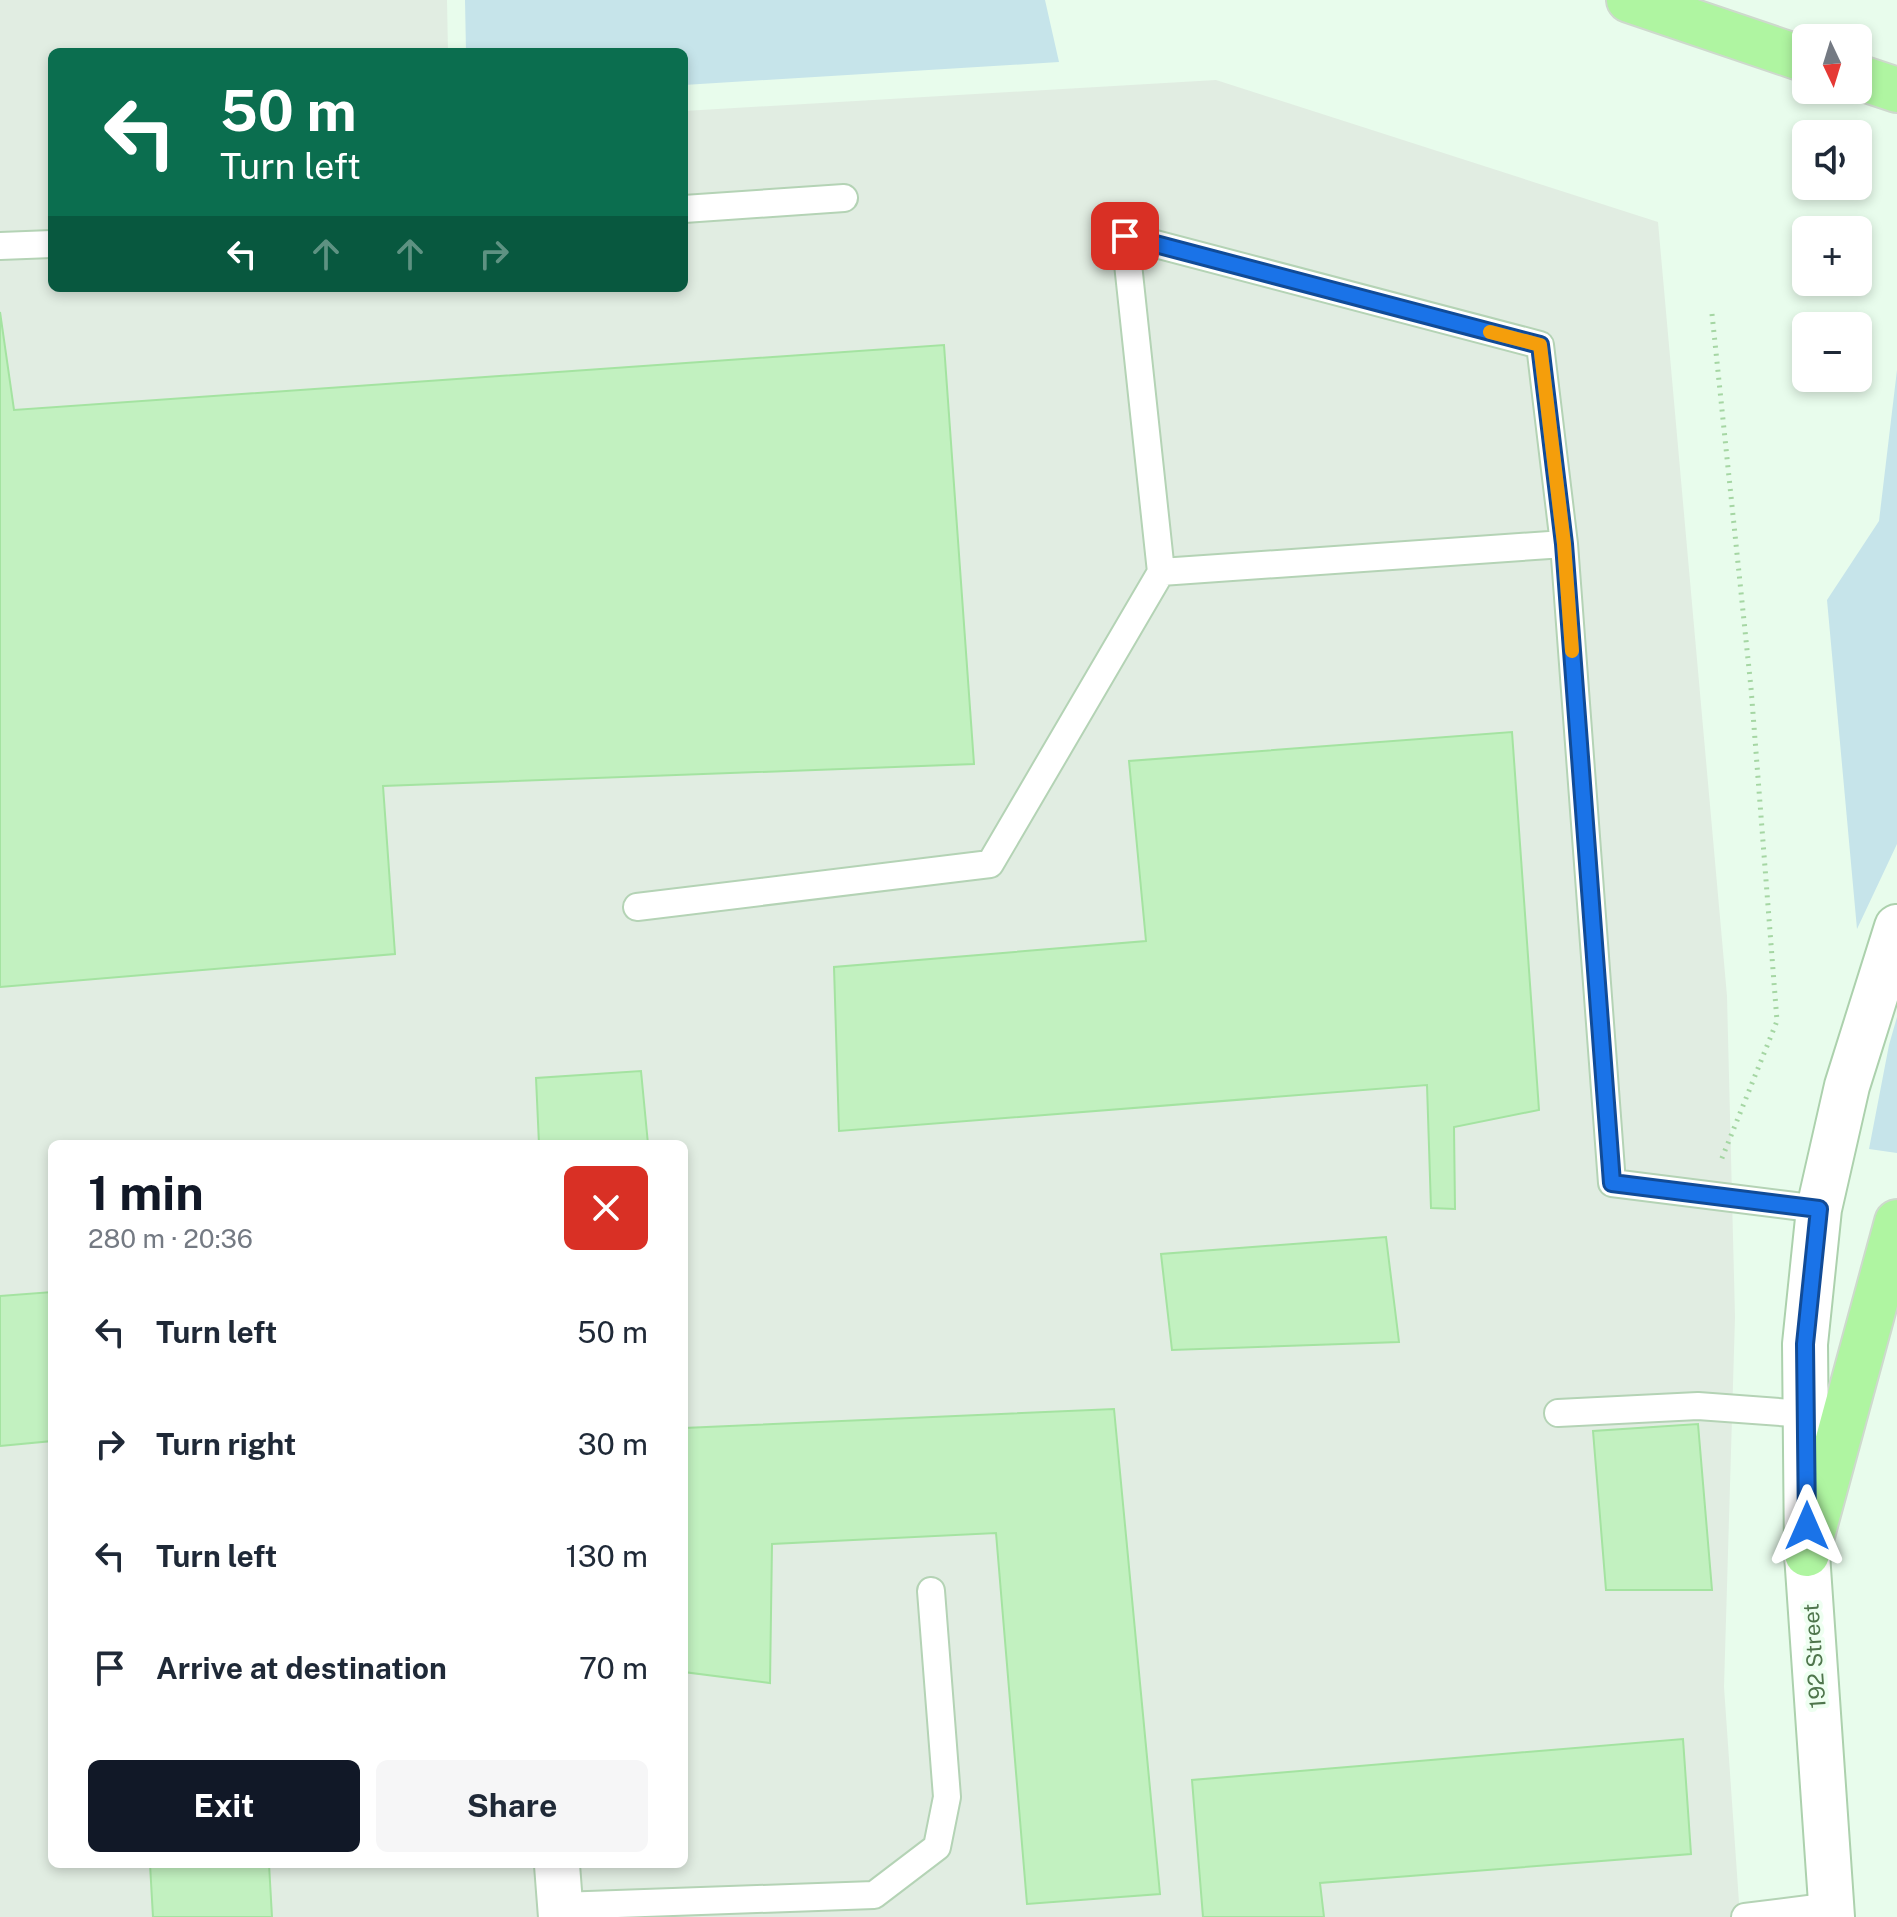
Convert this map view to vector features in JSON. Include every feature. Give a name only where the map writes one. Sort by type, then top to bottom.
[{"type":"highway","points":[[1629,0],[1792,55]]},
{"type":"highway","points":[[1872,82],[1897,90]]},
{"type":"highway","points":[[1807,1554],[1897,1222]]},
{"type":"main road","name":"192 Street","points":[[1832,1912],[1807,1554],[1805,1344],[1819,1209],[1847,1086],[1897,927]]},
{"type":"lane","points":[[688,209],[844,198]]},
{"type":"lane","points":[[637,907],[990,864],[1161,572],[1125,236],[1540,345],[1564,544],[1612,1183],[1819,1209]]},
{"type":"lane","points":[[0,246],[48,244]]},
{"type":"lane","points":[[1161,572],[1564,544]]},
{"type":"lane","points":[[1558,1413],[1698,1406],[1806,1414]]},
{"type":"lane","points":[[560,1896],[874,1895],[937,1847],[947,1797],[931,1591]]},
{"type":"lane","points":[[1745,1917],[1832,1912]]},
{"type":"path","points":[[1708,1193],[1777,1021],[1751,688],[1712,314]]},
{"type":"shaded area","points":[[0,0],[447,0],[448,48],[48,48],[48,292],[688,292],[688,111],[1216,80],[1658,222],[1727,996],[1735,1317],[1724,1687],[1740,1917],[0,1917]]},
{"type":"shaded area","points":[[465,0],[1045,0],[1059,62],[688,85],[688,48],[466,48]]},
{"type":"shaded area","points":[[1897,370],[1897,844],[1857,929],[1827,600],[1879,521]]},
{"type":"shaded area","points":[[1897,1017],[1897,1153],[1869,1149]]},
{"type":"building","points":[[0,312],[14,410],[944,345],[974,764],[383,786],[395,954],[0,987]]},
{"type":"building","points":[[1512,732],[1539,1110],[1454,1127],[1455,1209],[1431,1208],[1427,1085],[839,1131],[834,967],[1146,941],[1129,761]]},
{"type":"building","points":[[641,1071],[648,1140],[539,1140],[536,1078]]},
{"type":"building","points":[[1386,1237],[1399,1342],[1172,1350],[1161,1254]]},
{"type":"building","points":[[48,1292],[48,1441],[0,1446],[0,1296]]},
{"type":"building","points":[[1114,1409],[1160,1894],[1027,1904],[996,1533],[772,1544],[770,1683],[688,1673],[688,1428]]},
{"type":"building","points":[[1698,1424],[1712,1590],[1606,1590],[1593,1431]]},
{"type":"building","points":[[1683,1739],[1691,1854],[1320,1883],[1324,1917],[1203,1917],[1192,1780]]},
{"type":"building","points":[[150,1868],[269,1868],[272,1917],[153,1917]]},
{"type":"slow traffic","points":[[1490,332],[1540,345],[1564,544],[1572,651]]},
{"type":"route","points":[[1125,236],[1540,345],[1564,544],[1612,1183],[1819,1209],[1805,1344],[1807,1526]]}]
